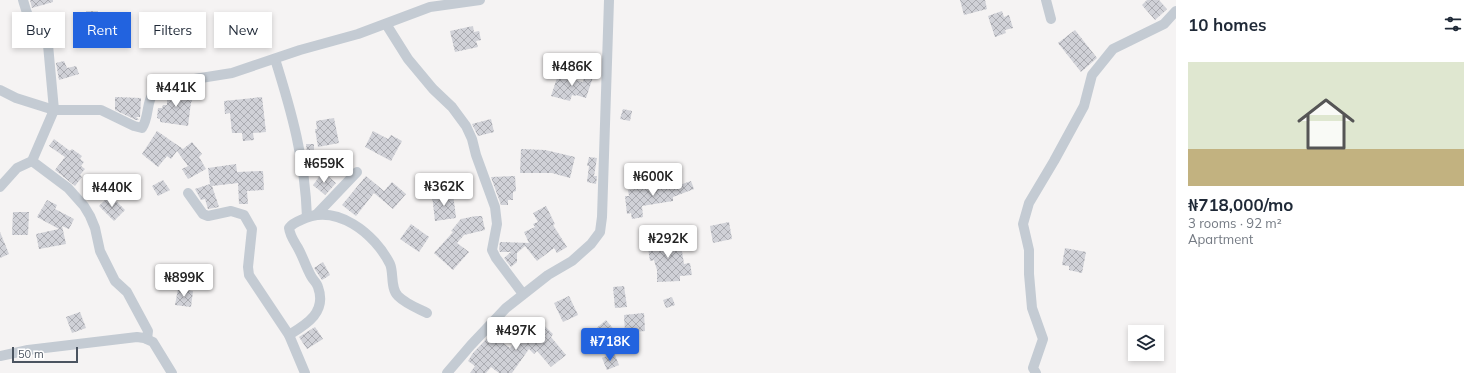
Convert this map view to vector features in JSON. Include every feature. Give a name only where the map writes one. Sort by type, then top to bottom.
[{"type":"street","points":[[0,187],[17,168],[32,161],[54,110],[47,34],[44,29],[34,25],[23,0]]},
{"type":"street","points":[[0,90],[16,98],[54,110],[101,110],[134,126],[142,128],[149,102],[156,90],[182,81],[227,75],[386,24],[430,7],[480,0]]},
{"type":"street","points":[[447,373],[506,308],[548,275],[572,261],[592,244],[600,232],[603,210],[609,0]]},
{"type":"street","points":[[1046,0],[1051,19]]},
{"type":"street","points":[[1036,373],[1033,368],[1044,339],[1032,308],[1029,274],[1029,250],[1023,224],[1029,203],[1084,106],[1092,75],[1113,48],[1164,24],[1176,11]]},
{"type":"street","points":[[386,24],[408,59],[433,89],[452,107],[466,126],[472,139],[476,155],[495,207],[497,224],[492,250],[496,258],[523,294]]},
{"type":"street","points":[[274,59],[287,98],[298,141],[312,216]]},
{"type":"street","points":[[32,161],[68,188],[84,206],[95,228],[100,251],[114,281],[127,292],[148,331],[147,339]]},
{"type":"street","points":[[312,216],[357,172]]},
{"type":"street","points":[[188,193],[203,214],[208,216],[219,212],[231,211],[244,215],[252,229],[248,267],[249,274],[289,336],[305,373]]},
{"type":"street","points":[[289,336],[306,326],[314,317],[319,308],[320,297],[318,286],[311,276],[290,235],[289,228],[292,224],[312,216],[326,214],[337,216],[357,226],[373,240],[390,265],[397,295],[410,305],[427,313]]},
{"type":"street","points":[[0,356],[28,350],[137,337],[153,342],[172,373]]},
{"type":"building","points":[[30,0],[53,0],[53,2],[32,8]]},
{"type":"building","points":[[960,0],[985,0],[987,9],[964,15]]},
{"type":"building","points":[[1147,0],[1159,0],[1167,9],[1155,20],[1142,5]]},
{"type":"building","points":[[86,11],[98,11],[98,12]]},
{"type":"building","points":[[1002,11],[1004,17],[1009,15],[1013,28],[1005,30],[1006,33],[995,37],[988,16]]},
{"type":"building","points":[[473,26],[474,32],[479,31],[481,40],[476,41],[478,47],[455,52],[450,31]]},
{"type":"building","points":[[1075,30],[1097,58],[1081,72],[1058,43]]},
{"type":"building","points":[[64,61],[67,68],[76,66],[79,74],[59,80],[56,63]]},
{"type":"building","points":[[586,71],[594,74],[586,98],[572,95],[570,101],[551,96],[558,75],[583,82]]},
{"type":"building","points":[[174,90],[192,91],[192,102],[188,126],[160,122],[160,119],[157,118],[158,108],[162,108],[163,105],[167,105],[167,93]]},
{"type":"building","points":[[115,97],[141,98],[140,117],[136,117],[139,120],[115,110]]},
{"type":"building","points":[[262,97],[266,132],[253,133],[254,140],[243,141],[242,133],[232,133],[230,113],[225,114],[224,101]]},
{"type":"building","points":[[623,109],[632,111],[630,121],[620,119]]},
{"type":"building","points":[[334,118],[339,143],[318,147],[315,129],[317,129],[316,121]]},
{"type":"building","points":[[491,119],[494,132],[478,136],[472,124]]},
{"type":"building","points":[[157,131],[183,149],[192,142],[202,154],[199,157],[206,169],[188,179],[182,169],[188,166],[177,151],[171,159],[167,156],[158,167],[142,154]]},
{"type":"building","points":[[373,131],[388,139],[391,135],[402,141],[391,161],[365,147]]},
{"type":"building","points":[[54,139],[70,151],[72,149],[82,156],[80,159],[84,162],[81,166],[85,169],[80,175],[82,177],[75,186],[55,170],[65,157],[49,146]]},
{"type":"building","points":[[306,144],[314,144],[314,160],[308,160]]},
{"type":"building","points":[[521,149],[545,150],[575,157],[570,178],[552,173],[520,173]]},
{"type":"building","points":[[589,157],[597,158],[594,176],[597,176],[596,184],[587,182],[589,166],[587,166]]},
{"type":"building","points":[[236,164],[237,172],[263,171],[264,190],[247,191],[248,204],[239,204],[238,183],[212,186],[219,207],[208,209],[205,199],[201,200],[195,189],[210,184],[208,168]]},
{"type":"building","points":[[323,172],[336,183],[325,195],[313,185]]},
{"type":"building","points":[[366,176],[384,191],[392,182],[406,194],[393,209],[374,193],[356,216],[342,205]]},
{"type":"building","points":[[515,176],[516,191],[513,192],[513,200],[508,200],[508,205],[501,205],[491,177]]},
{"type":"building","points":[[163,180],[170,190],[158,196],[152,186]]},
{"type":"building","points":[[691,181],[694,189],[673,197],[673,201],[642,206],[643,217],[632,219],[631,213],[627,214],[625,196],[629,196],[628,190],[671,185],[671,188]]},
{"type":"building","points":[[453,193],[456,218],[435,221],[432,195]]},
{"type":"building","points":[[110,195],[125,210],[114,221],[99,206]]},
{"type":"building","points":[[47,200],[57,205],[55,209],[74,219],[69,229],[62,226],[66,244],[39,249],[36,234],[59,229],[37,217]]},
{"type":"building","points":[[546,206],[555,224],[553,225],[567,247],[557,253],[554,248],[537,261],[525,246],[517,253],[517,262],[511,267],[504,258],[511,252],[500,252],[500,242],[529,243],[524,232],[535,227],[533,224],[538,222],[533,213]]},
{"type":"building","points":[[13,212],[29,212],[28,235],[12,235]]},
{"type":"building","points":[[482,216],[485,230],[464,235],[457,243],[469,252],[453,270],[434,253],[453,232],[451,231],[461,219]]},
{"type":"building","points":[[729,222],[732,239],[713,243],[710,226]]},
{"type":"building","points":[[411,224],[429,237],[419,252],[400,239]]},
{"type":"building","points":[[0,232],[9,254],[0,258]]},
{"type":"building","points":[[663,232],[666,241],[680,239],[684,264],[690,263],[692,275],[680,276],[680,281],[657,282],[657,270],[654,260],[650,261],[648,248],[654,247],[651,235]]},
{"type":"building","points":[[1065,248],[1086,252],[1082,273],[1069,270],[1069,266],[1062,265]]},
{"type":"building","points":[[323,262],[330,275],[322,280],[314,268]]},
{"type":"building","points":[[624,286],[627,307],[615,308],[613,287]]},
{"type":"building","points":[[178,289],[193,291],[191,307],[175,305]]},
{"type":"building","points":[[569,296],[578,315],[563,322],[554,303]]},
{"type":"building","points":[[672,297],[675,305],[666,308],[663,300]]},
{"type":"building","points":[[80,312],[86,328],[72,333],[66,317]]},
{"type":"building","points":[[644,313],[645,331],[625,333],[624,315]]},
{"type":"building","points":[[537,319],[553,334],[551,337],[566,355],[551,367],[537,351],[534,354],[529,349],[512,373],[499,373],[491,367],[486,373],[470,373],[475,366],[468,361],[473,353],[494,331],[501,337],[499,340],[510,348]]},
{"type":"building","points":[[606,320],[616,332],[602,344],[592,332]]},
{"type":"building","points":[[315,327],[323,339],[307,349],[299,337]]},
{"type":"building","points":[[614,353],[619,365],[607,370],[602,358]]}]
